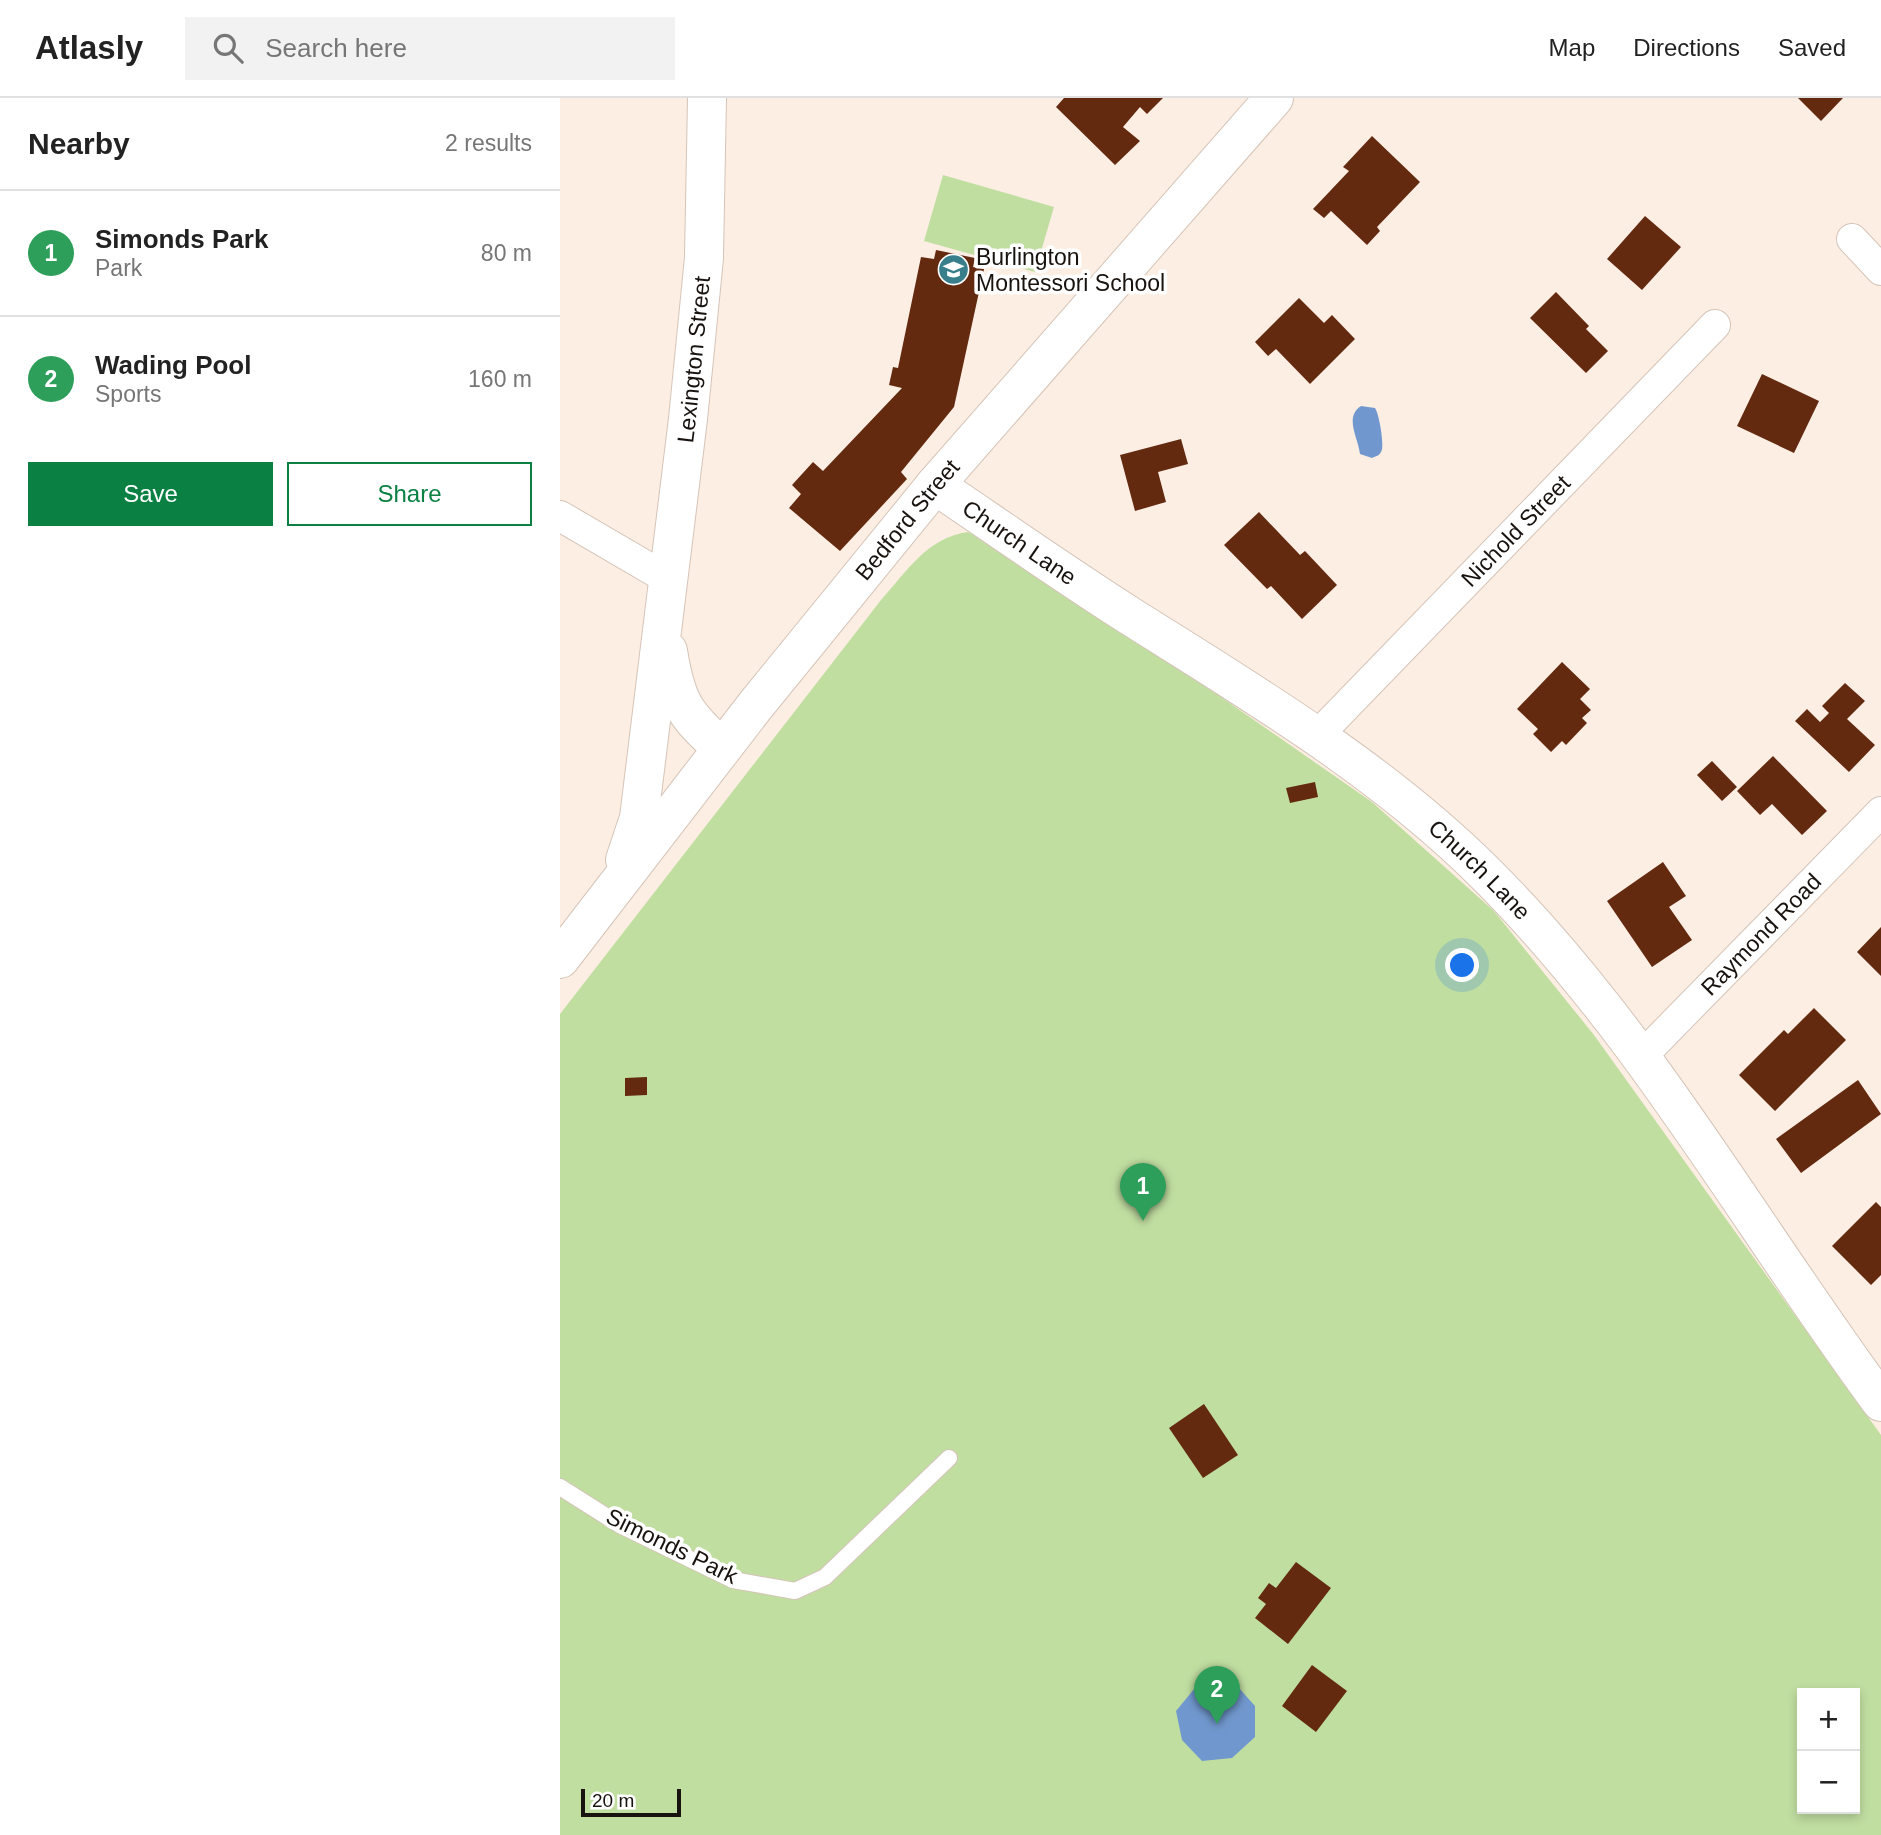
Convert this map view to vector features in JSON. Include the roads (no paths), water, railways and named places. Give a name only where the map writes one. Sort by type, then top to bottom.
[{"type":"street","name":"Lexington Street","points":[[616,886],[639,818],[664,622],[704,258],[707,98]]},
{"type":"street","name":"Bedford Street","points":[[560,959],[722,748],[935,485],[1274,98]]},
{"type":"street","points":[[1852,239],[1881,270]]},
{"type":"street","name":"Nichold Street","points":[[1316,737],[1715,325]]},
{"type":"street","name":"Church Lane","points":[[935,485],[1316,737],[1412,809],[1483,870],[1563,959],[1640,1058],[1877,1388]]},
{"type":"street","points":[[560,516],[668,579]]},
{"type":"street","name":"Lexington Street","points":[[664,622],[674,687],[680,703],[722,748]]},
{"type":"street","name":"Raymond Road","points":[[1640,1058],[1881,812]]},
{"type":"lane","name":"Simonds Park","points":[[560,1487],[620,1525],[733,1580],[795,1591],[825,1577],[949,1458]]},
{"type":"water","points":[[1361,406],[1375,408],[1380,423],[1382,449],[1372,458],[1360,454],[1353,428],[1353,416]]},
{"type":"water","points":[[1231,1679],[1255,1706],[1255,1737],[1232,1758],[1202,1761],[1182,1740],[1176,1711],[1199,1683]]},
{"type":"place","name":"Burlington Montessori School","points":[[953,270]]},
{"type":"place","name":"Simonds Park","points":[[1143,1221]]},
{"type":"place","name":"Wading Pool","points":[[1217,1724]]}]
